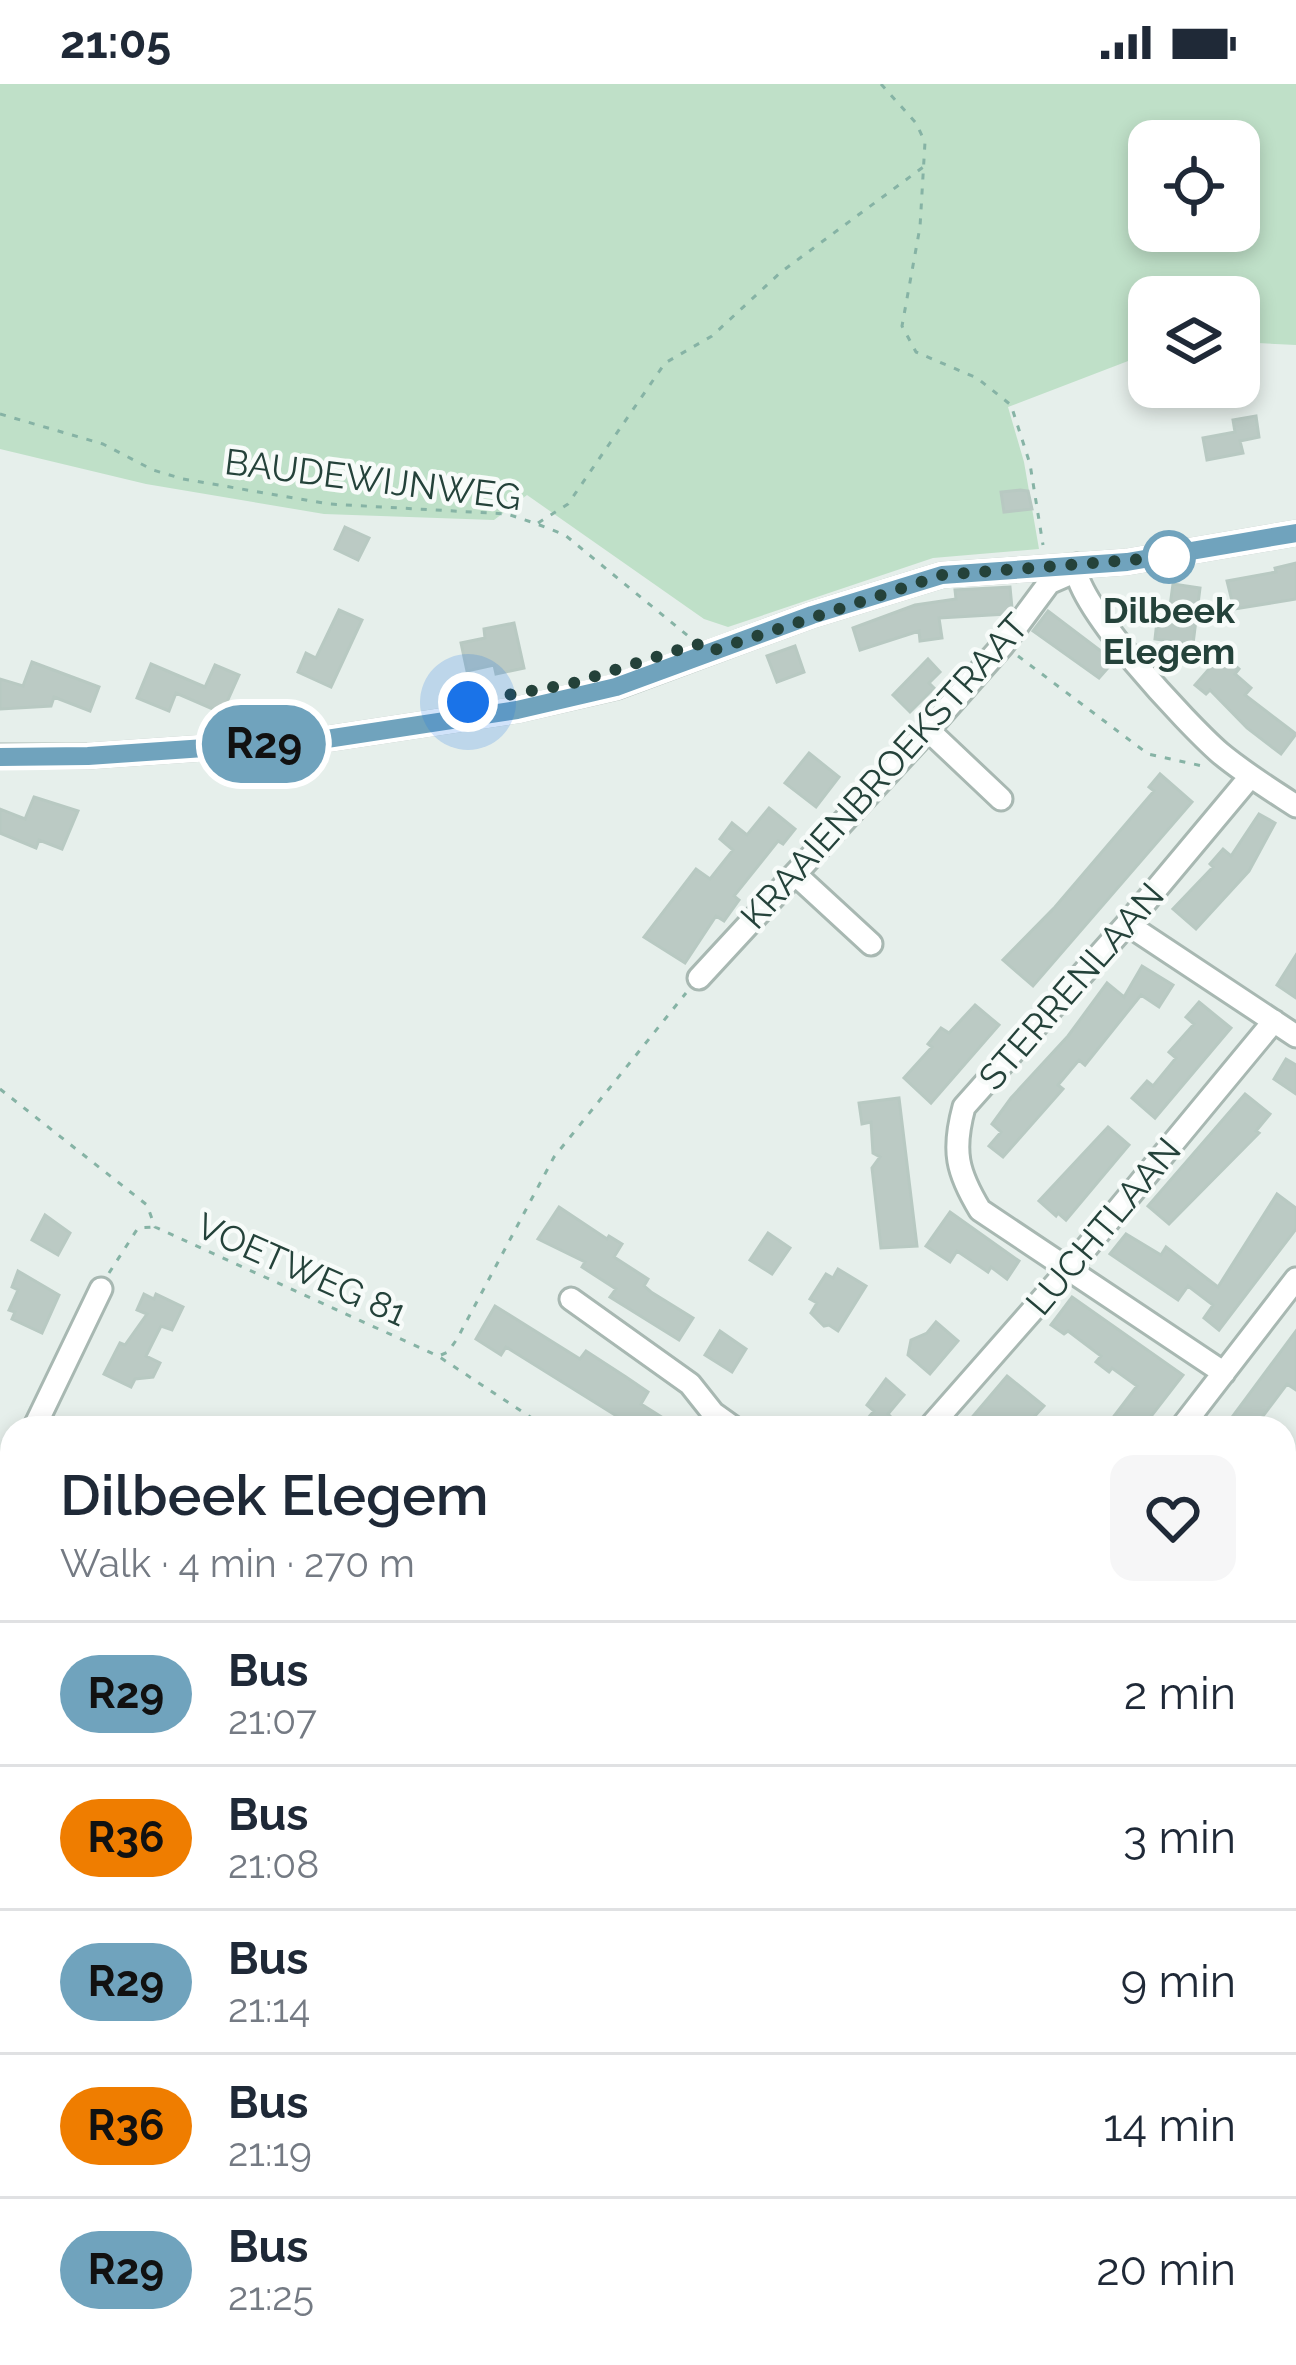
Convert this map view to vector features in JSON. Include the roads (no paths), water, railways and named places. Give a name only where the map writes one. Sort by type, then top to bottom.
[{"type":"street","points":[[0,757],[88,756],[320,740],[517,710],[616,687],[812,615],[942,575],[1043,566],[1075,569],[1186,555],[1296,533]]},
{"type":"street","points":[[1075,569],[1088,602],[1180,716],[1250,776],[1296,806]]},
{"type":"street","name":"KRAAIENBROEKSTRAAT","points":[[699,978],[1004,645],[1049,583],[1075,569]]},
{"type":"street","points":[[928,730],[1001,799]]},
{"type":"street","name":"STERRENLAAN","points":[[1223,1373],[980,1210],[962,1180],[955,1140],[964,1108],[1250,776]]},
{"type":"street","points":[[795,874],[871,944]]},
{"type":"street","points":[[1127,924],[1296,1036]]},
{"type":"street","name":"LUCHTLAAN","points":[[940,1416],[1274,1022]]},
{"type":"street","points":[[1190,1416],[1296,1279]]},
{"type":"street","points":[[40,1416],[100,1289]]},
{"type":"street","points":[[571,1299],[690,1384],[717,1416]]},
{"type":"place","name":"Dilbeek Elegem","points":[[1169,557]]}]
